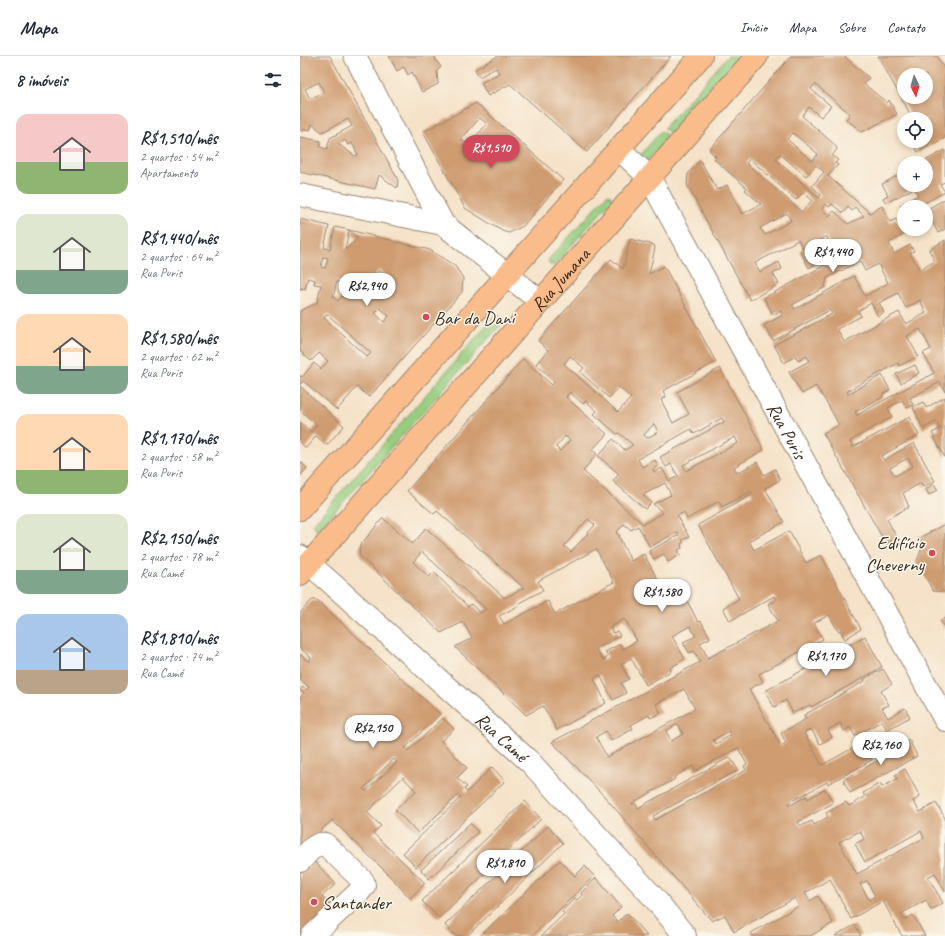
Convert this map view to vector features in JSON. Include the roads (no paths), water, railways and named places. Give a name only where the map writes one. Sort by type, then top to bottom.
[{"type":"main road","points":[[300,509],[701,56]]},
{"type":"main road","name":"Rua Jumana","points":[[303,565],[757,56]]},
{"type":"street","points":[[354,56],[443,224],[540,301]]},
{"type":"street","name":"Rua Puris","points":[[619,149],[649,177],[945,720]]},
{"type":"street","points":[[300,195],[443,224]]},
{"type":"street","name":"Rua Camé","points":[[303,565],[530,762],[656,900],[685,936]]},
{"type":"street","points":[[300,861],[315,846],[321,843],[325,844],[363,881],[364,886],[312,936]]},
{"type":"place","name":"Bar da Dani","points":[[426,317]]},
{"type":"place","name":"Edifício Cheverny","points":[[932,553]]},
{"type":"place","name":"Santander","points":[[314,902]]}]
